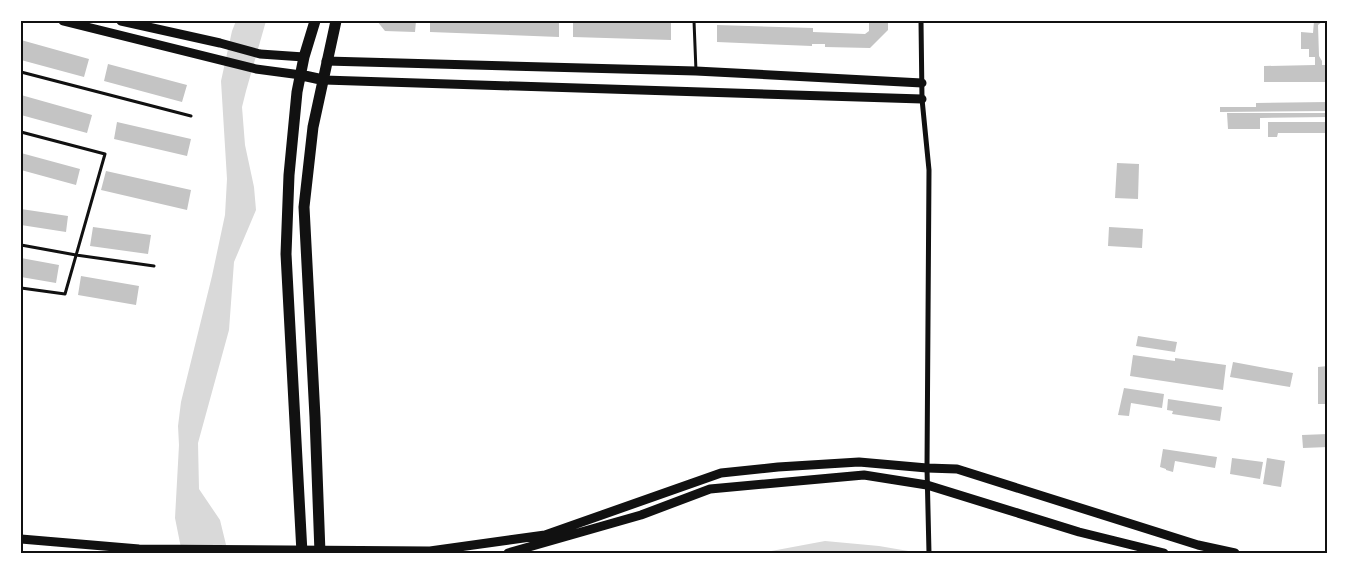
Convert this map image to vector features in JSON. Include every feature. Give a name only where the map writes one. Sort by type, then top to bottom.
[{"type":"main road","points":[[302,551],[286,254],[289,174],[297,92],[304,57],[315,21]]},
{"type":"main road","points":[[320,552],[304,207],[313,127],[336,21]]},
{"type":"main road","points":[[304,57],[326,62]]},
{"type":"main road","points":[[301,75],[324,80]]},
{"type":"street","points":[[63,21],[256,69],[301,75]]},
{"type":"street","points":[[121,21],[260,54],[304,57]]},
{"type":"street","points":[[921,21],[922,99],[929,170],[927,468],[929,553]]},
{"type":"street","points":[[326,62],[696,71],[922,83]]},
{"type":"street","points":[[324,80],[922,99]]},
{"type":"street","points":[[21,539],[139,549],[320,552],[430,551],[545,535],[721,473],[860,462],[957,469],[1198,545],[1235,553]]},
{"type":"street","points":[[508,553],[641,515],[710,489],[864,475],[927,485],[1079,532],[1164,553]]},
{"type":"lane","points":[[694,21],[696,71]]},
{"type":"lane","points":[[21,72],[191,116]]},
{"type":"lane","points":[[21,132],[105,154],[65,294],[21,288]]},
{"type":"lane","points":[[21,245],[154,266]]},
{"type":"shaded area","points":[[236,21],[266,21],[242,107],[245,145],[254,187],[256,210],[234,262],[229,330],[198,443],[199,489],[220,520],[228,553],[182,553],[175,518],[179,445],[178,426],[181,402],[225,215],[227,179],[221,81]]},
{"type":"shaded area","points":[[825,541],[879,546],[920,553],[761,553]]},
{"type":"building","points":[[377,21],[416,21],[415,32],[385,31]]},
{"type":"building","points":[[430,21],[559,21],[559,37],[430,32]]},
{"type":"building","points":[[573,21],[671,23],[671,40],[573,37]]},
{"type":"building","points":[[869,21],[888,21],[888,30],[870,48],[825,47],[825,44],[812,44],[812,46],[717,42],[717,25],[813,28],[813,32],[865,34],[869,31]]},
{"type":"building","points":[[1314,21],[1323,21],[1318,25],[1319,56],[1322,65],[1328,65],[1328,82],[1264,82],[1264,66],[1315,65],[1315,57],[1309,57],[1309,49],[1301,49],[1301,32],[1313,33]]},
{"type":"building","points":[[21,40],[89,59],[84,77],[21,60]]},
{"type":"building","points":[[108,64],[187,85],[182,102],[104,81]]},
{"type":"building","points":[[21,95],[92,115],[87,133],[21,115]]},
{"type":"building","points":[[1328,102],[1328,111],[1220,112],[1220,107],[1256,107],[1256,103]]},
{"type":"building","points":[[1227,113],[1328,113],[1328,117],[1260,118],[1260,129],[1228,129]]},
{"type":"building","points":[[117,122],[191,139],[187,156],[114,139]]},
{"type":"building","points":[[1268,122],[1328,122],[1328,133],[1278,133],[1277,137],[1268,137]]},
{"type":"building","points":[[21,153],[80,169],[76,185],[21,170]]},
{"type":"building","points":[[1117,163],[1139,164],[1138,199],[1115,198]]},
{"type":"building","points":[[106,171],[191,190],[187,210],[101,190]]},
{"type":"building","points":[[21,209],[68,216],[66,232],[21,225]]},
{"type":"building","points":[[93,227],[151,235],[148,254],[90,246]]},
{"type":"building","points":[[1109,227],[1143,229],[1142,248],[1108,246]]},
{"type":"building","points":[[21,258],[59,265],[56,283],[21,277]]},
{"type":"building","points":[[81,276],[139,286],[136,305],[78,295]]},
{"type":"building","points":[[1138,336],[1177,342],[1175,352],[1136,346]]},
{"type":"building","points":[[1133,355],[1175,361],[1175,358],[1226,365],[1223,390],[1130,376]]},
{"type":"building","points":[[1233,362],[1293,373],[1290,387],[1230,377]]},
{"type":"building","points":[[1328,366],[1328,404],[1318,404],[1318,367]]},
{"type":"building","points":[[1124,388],[1164,394],[1162,408],[1131,403],[1129,416],[1118,415]]},
{"type":"building","points":[[1168,399],[1222,407],[1220,421],[1172,414],[1173,411],[1167,410]]},
{"type":"building","points":[[1328,434],[1328,447],[1303,448],[1302,435]]},
{"type":"building","points":[[1163,449],[1217,457],[1215,468],[1175,461],[1173,472],[1166,470],[1160,467]]},
{"type":"building","points":[[1232,458],[1263,462],[1260,479],[1230,474]]},
{"type":"building","points":[[1267,458],[1285,461],[1281,487],[1263,484]]}]
